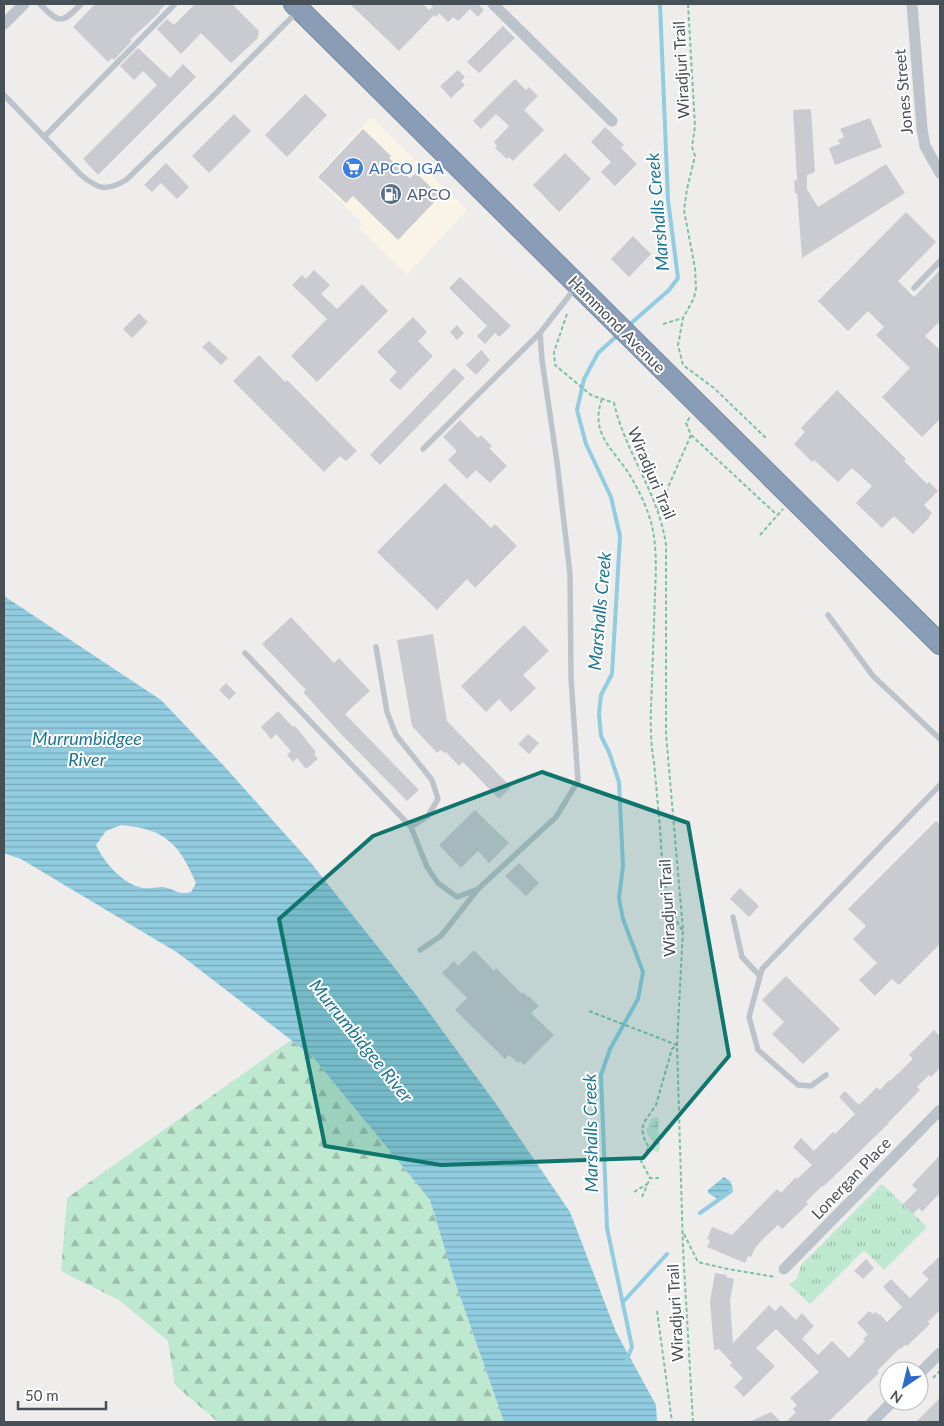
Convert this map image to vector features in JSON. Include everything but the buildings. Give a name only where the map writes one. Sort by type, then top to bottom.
[{"type":"highway","name":"Hammond Avenue","points":[[296,7],[940,644]]},
{"type":"street","points":[[4,24],[24,4]]},
{"type":"street","points":[[493,4],[612,121]]},
{"type":"street","name":"Jones Street","points":[[912,4],[922,129],[925,146],[940,173]]},
{"type":"street","name":"Lonergan Place","points":[[780,1273],[940,1110]]},
{"type":"street","points":[[929,1364],[940,1353]]},
{"type":"street","points":[[872,1422],[882,1411]]},
{"type":"lane","points":[[40,4],[53,16],[64,19],[81,4]]},
{"type":"lane","points":[[44,137],[175,4]]},
{"type":"lane","points":[[4,95],[80,175],[92,184],[105,188],[116,186],[126,180],[196,113],[296,7]]},
{"type":"lane","points":[[914,288],[940,261]]},
{"type":"lane","points":[[423,449],[540,333],[578,285]]},
{"type":"lane","points":[[420,950],[441,936],[478,890],[556,816],[578,781],[571,678],[570,574],[540,333]]},
{"type":"lane","points":[[828,615],[873,676],[940,739]]},
{"type":"lane","points":[[376,647],[387,712],[396,735],[432,780],[438,799],[428,816],[411,827]]},
{"type":"lane","points":[[245,653],[411,827],[427,867],[438,883],[457,897],[478,890]]},
{"type":"lane","points":[[826,1075],[811,1086],[798,1085],[758,1050],[749,1017],[762,969],[940,785]]},
{"type":"lane","points":[[733,917],[742,957],[760,976]]},
{"type":"path","name":"Wiradjuri Trail","points":[[688,4],[695,126],[692,147],[695,156],[684,210],[695,268],[696,288],[694,298],[683,318],[678,345],[682,365],[714,388],[767,439]]},
{"type":"path","points":[[564,303],[567,312],[558,338],[554,359],[555,365],[591,395],[602,399],[598,421],[600,431],[607,444],[630,475],[648,515],[654,538],[656,567],[650,732],[665,880],[676,921],[683,930]]},
{"type":"path","points":[[663,324],[683,318]]},
{"type":"path","name":"Wiradjuri Trail","points":[[602,399],[614,403],[618,422],[658,510],[664,527],[666,545],[666,734],[683,930],[677,1045],[683,1232],[693,1422]]},
{"type":"path","points":[[686,423],[691,435],[777,515]]},
{"type":"path","points":[[658,510],[691,435]]},
{"type":"path","points":[[760,535],[792,497]]},
{"type":"path","points":[[589,1011],[677,1045]]},
{"type":"path","points":[[650,1178],[640,1161],[649,1147],[645,1141],[642,1129],[656,1105],[672,1049],[677,1045]]},
{"type":"path","points":[[650,1178],[659,1178]]},
{"type":"path","points":[[642,1197],[650,1178]]},
{"type":"path","points":[[634,1192],[647,1184]]},
{"type":"path","points":[[683,1232],[698,1262],[728,1269],[780,1273]]},
{"type":"path","points":[[657,1310],[672,1422]]},
{"type":"highlighted area","points":[[542,772],[688,823],[729,1056],[643,1158],[441,1165],[325,1146],[279,919],[373,836]]},
{"type":"shaded area","name":"APCO","points":[[371,117],[467,210],[407,275],[358,227],[362,223],[316,177]]},
{"type":"green space","points":[[291,1040],[312,1056],[430,1200],[454,1279],[504,1422],[218,1422],[175,1385],[168,1341],[119,1300],[61,1271],[67,1198]]},
{"type":"green space","points":[[657,1117],[660,1120],[658,1128],[660,1145],[658,1153],[653,1150],[654,1144],[646,1131],[652,1118]]},
{"type":"green space","points":[[882,1184],[927,1227],[884,1270],[864,1250],[810,1304],[789,1284],[797,1279],[801,1265]]},
{"type":"water","name":"Murrumbidgee River","points":[[4,596],[161,700],[224,766],[311,863],[417,996],[499,1108],[570,1212],[616,1332],[656,1405],[657,1422],[504,1422],[454,1279],[430,1200],[312,1056],[178,953],[21,859],[4,853]],"holes":[[[121,825],[136,827],[160,835],[177,849],[190,869],[196,883],[191,892],[183,893],[162,887],[145,888],[135,886],[121,877],[109,865],[96,845],[106,831]]]},
{"type":"water","points":[[724,1177],[730,1181],[733,1188],[718,1199],[708,1193],[708,1190]]},
{"type":"waterway","name":"Marshalls Creek","points":[[628,326],[669,290],[678,278],[668,200],[660,4]]},
{"type":"waterway","name":"Marshalls Creek","points":[[619,334],[598,353],[584,379],[577,410],[586,444],[611,497],[620,536],[612,674],[601,695],[599,714],[601,736],[609,752],[619,782],[623,866],[619,898],[623,919],[643,972],[638,999],[610,1049],[601,1075],[607,1228],[632,1347],[627,1359]]},
{"type":"waterway","points":[[700,1213],[731,1191]]},
{"type":"waterway","points":[[623,1302],[667,1254]]},
{"type":"place","name":"APCO IGA","points":[[353,168]]},
{"type":"place","name":"APCO","points":[[391,194]]}]
